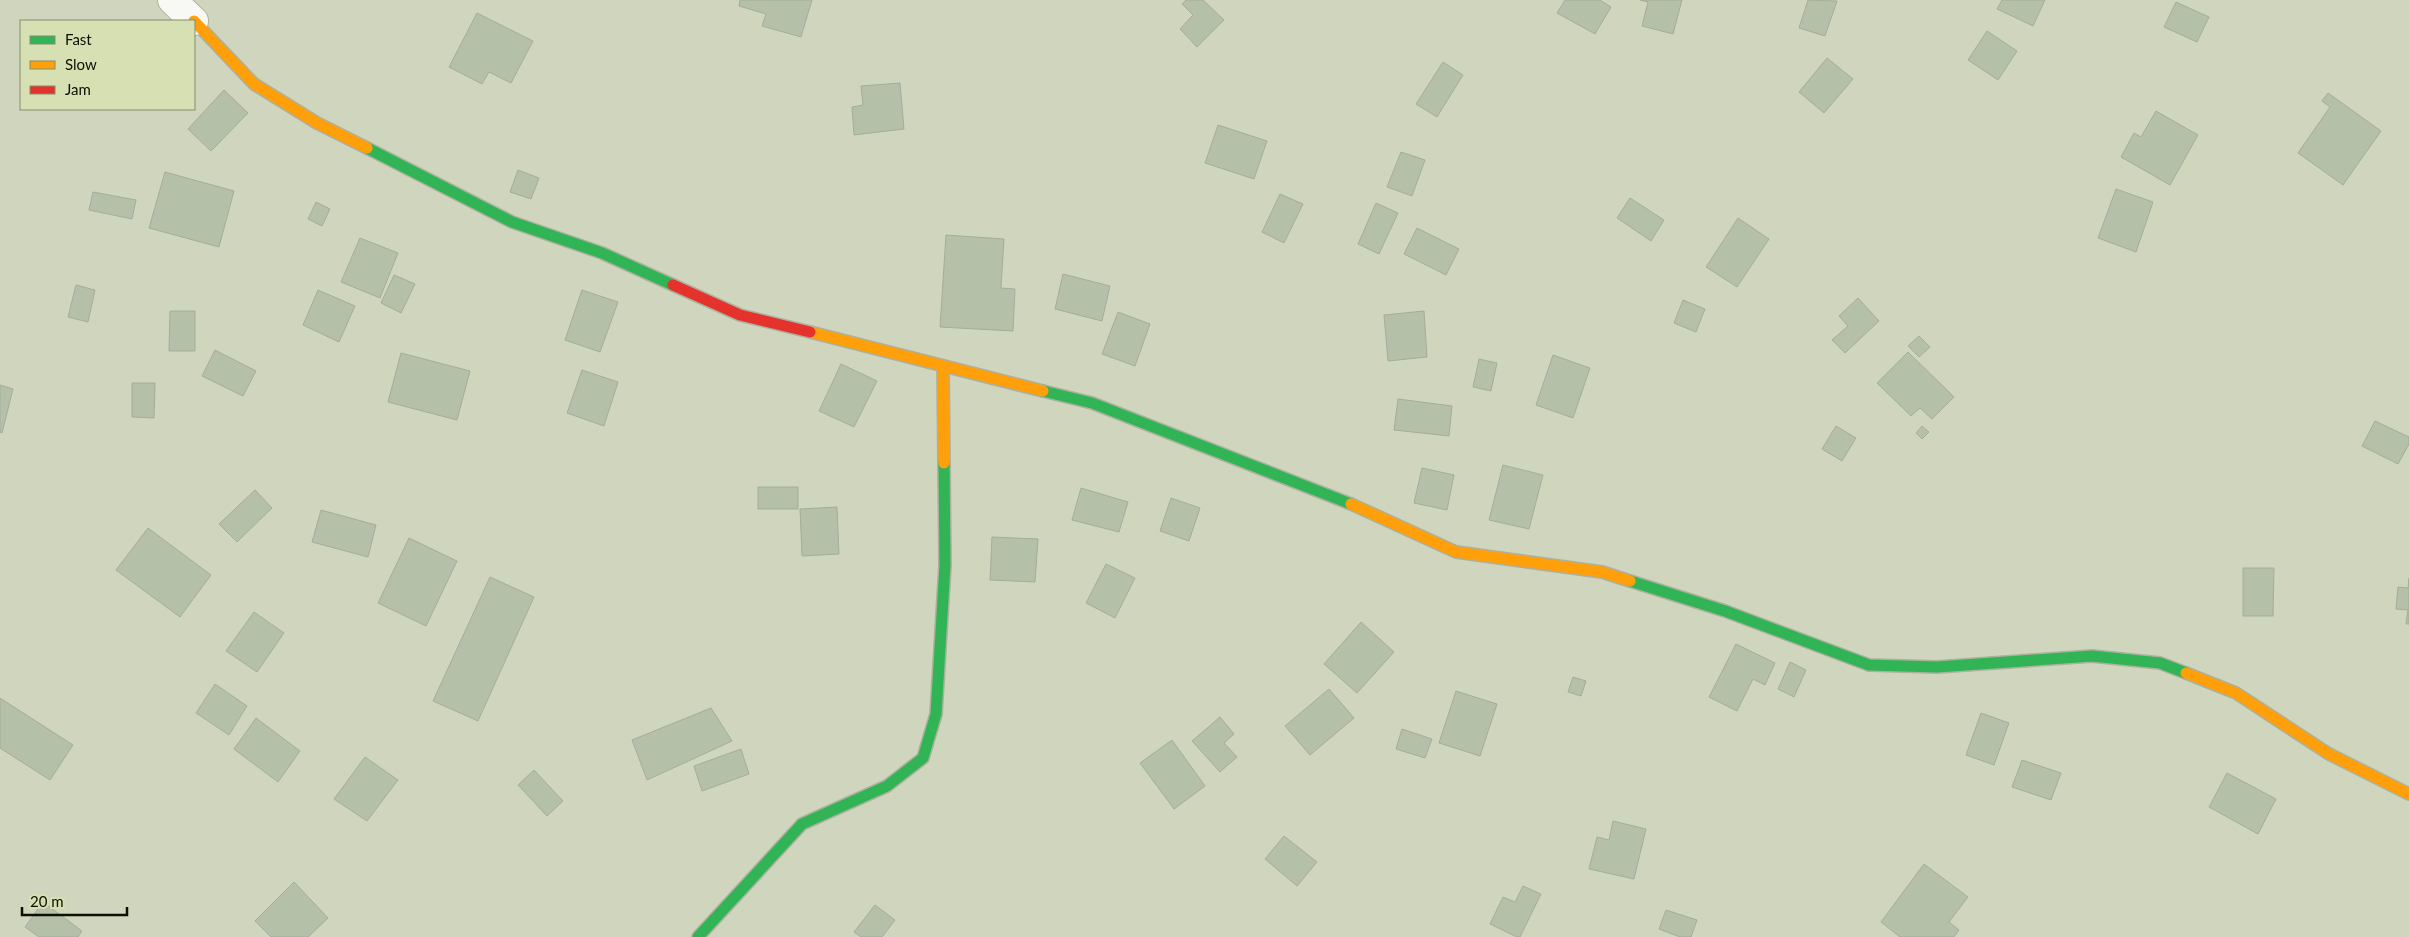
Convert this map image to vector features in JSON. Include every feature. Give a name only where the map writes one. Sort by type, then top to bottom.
[{"type":"street","points":[[172,0],[193,20]]},
{"type":"street","points":[[195,22],[254,84],[317,123],[512,222],[602,253],[740,315],[1092,403],[1343,500],[1456,552],[1602,572],[1726,611],[1869,665],[1937,667],[2018,663],[2092,656],[2160,663],[2236,693],[2329,754],[2409,794]]},
{"type":"street","points":[[698,937],[802,824],[887,786],[923,758],[936,714],[945,565],[943,366]]},
{"type":"building","points":[[740,0],[812,0],[801,37],[762,26],[766,14],[739,6]]},
{"type":"building","points":[[1186,0],[1203,0],[1224,20],[1197,47],[1180,29],[1193,15],[1182,4]]},
{"type":"building","points":[[1565,0],[1600,0],[1611,7],[1595,34],[1557,13]]},
{"type":"building","points":[[1640,0],[1682,0],[1673,34],[1642,26],[1648,2]]},
{"type":"building","points":[[1808,0],[1837,1],[1825,36],[1799,28]]},
{"type":"building","points":[[2002,0],[2045,0],[2033,26],[1997,9]]},
{"type":"building","points":[[2176,2],[2209,17],[2197,42],[2164,27]]},
{"type":"building","points":[[477,13],[533,41],[511,83],[489,72],[482,84],[449,67]]},
{"type":"building","points":[[1987,31],[2017,51],[1998,80],[1968,60]]},
{"type":"building","points":[[1827,58],[1853,79],[1824,113],[1799,92]]},
{"type":"building","points":[[1443,62],[1463,75],[1437,117],[1416,104]]},
{"type":"building","points":[[900,83],[904,129],[854,135],[852,107],[863,105],[861,86]]},
{"type":"building","points":[[224,90],[248,113],[211,151],[188,129]]},
{"type":"building","points":[[2328,93],[2381,131],[2343,185],[2298,153],[2330,107],[2322,101]]},
{"type":"building","points":[[2156,111],[2198,135],[2170,185],[2121,157],[2134,133],[2141,137]]},
{"type":"building","points":[[1218,125],[1267,141],[1254,179],[1205,163]]},
{"type":"building","points":[[1401,152],[1425,160],[1412,196],[1387,187]]},
{"type":"building","points":[[518,170],[539,178],[531,199],[510,192]]},
{"type":"building","points":[[165,172],[234,191],[219,247],[149,228]]},
{"type":"building","points":[[2116,189],[2153,202],[2136,252],[2098,238]]},
{"type":"building","points":[[93,192],[136,200],[132,219],[89,210]]},
{"type":"building","points":[[1280,194],[1303,204],[1284,243],[1262,232]]},
{"type":"building","points":[[1630,198],[1664,220],[1651,241],[1617,218]]},
{"type":"building","points":[[316,202],[330,209],[322,226],[308,219]]},
{"type":"building","points":[[1376,203],[1398,213],[1379,254],[1358,244]]},
{"type":"building","points":[[1738,218],[1769,239],[1737,287],[1706,267]]},
{"type":"building","points":[[1417,228],[1459,249],[1446,275],[1404,254]]},
{"type":"building","points":[[946,235],[1004,239],[1001,288],[1015,289],[1013,331],[940,327]]},
{"type":"building","points":[[360,238],[398,253],[380,298],[341,282]]},
{"type":"building","points":[[1063,274],[1110,286],[1102,321],[1055,309]]},
{"type":"building","points":[[394,275],[415,284],[401,313],[381,303]]},
{"type":"building","points":[[76,285],[95,290],[88,322],[68,317]]},
{"type":"building","points":[[318,290],[355,306],[339,342],[303,325]]},
{"type":"building","points":[[582,290],[618,302],[600,352],[565,340]]},
{"type":"building","points":[[1858,298],[1879,321],[1845,353],[1832,340],[1848,326],[1839,316]]},
{"type":"building","points":[[1683,300],[1705,309],[1696,332],[1674,323]]},
{"type":"building","points":[[170,311],[195,311],[195,351],[169,351]]},
{"type":"building","points":[[1424,311],[1427,357],[1388,361],[1384,315]]},
{"type":"building","points":[[1118,312],[1150,324],[1135,366],[1102,354]]},
{"type":"building","points":[[1919,336],[1930,347],[1919,357],[1908,346]]},
{"type":"building","points":[[215,350],[256,371],[243,396],[202,376]]},
{"type":"building","points":[[1908,352],[1954,397],[1932,419],[1920,408],[1911,416],[1877,383]]},
{"type":"building","points":[[401,353],[470,371],[457,420],[388,402]]},
{"type":"building","points":[[1553,355],[1590,368],[1573,418],[1536,405]]},
{"type":"building","points":[[1479,359],[1497,363],[1491,391],[1473,387]]},
{"type":"building","points":[[841,364],[877,381],[854,427],[819,411]]},
{"type":"building","points":[[582,370],[618,382],[604,426],[567,413]]},
{"type":"building","points":[[132,383],[155,383],[154,418],[132,417]]},
{"type":"building","points":[[0,385],[13,389],[2,433],[0,432]]},
{"type":"building","points":[[1398,399],[1452,406],[1449,436],[1394,430]]},
{"type":"building","points":[[2375,421],[2409,437],[2409,444],[2398,464],[2362,446]]},
{"type":"building","points":[[1836,426],[1856,438],[1842,461],[1822,449]]},
{"type":"building","points":[[1922,426],[1929,432],[1922,439],[1916,433]]},
{"type":"building","points":[[1503,465],[1543,475],[1529,529],[1489,520]]},
{"type":"building","points":[[1422,468],[1454,475],[1447,510],[1414,503]]},
{"type":"building","points":[[758,487],[798,487],[798,509],[758,509]]},
{"type":"building","points":[[1081,488],[1128,502],[1119,532],[1072,520]]},
{"type":"building","points":[[255,490],[272,508],[237,542],[219,524]]},
{"type":"building","points":[[1171,498],[1200,508],[1189,541],[1160,531]]},
{"type":"building","points":[[837,507],[839,554],[802,556],[800,509]]},
{"type":"building","points":[[321,510],[376,525],[368,557],[312,542]]},
{"type":"building","points":[[148,528],[211,575],[180,617],[116,570]]},
{"type":"building","points":[[992,537],[1038,539],[1035,582],[990,580]]},
{"type":"building","points":[[409,538],[457,561],[426,626],[378,603]]},
{"type":"building","points":[[1106,564],[1135,578],[1115,618],[1086,603]]},
{"type":"building","points":[[2243,568],[2274,568],[2273,616],[2243,616]]},
{"type":"building","points":[[490,577],[534,597],[478,721],[433,701]]},
{"type":"building","points":[[2409,578],[2409,624],[2406,624],[2408,610],[2396,609],[2398,587],[2408,588]]},
{"type":"building","points":[[254,612],[284,633],[257,672],[226,651]]},
{"type":"building","points":[[1361,622],[1394,652],[1357,693],[1324,664]]},
{"type":"building","points":[[1736,644],[1775,663],[1765,685],[1753,679],[1737,711],[1709,697]]},
{"type":"building","points":[[1790,662],[1806,670],[1794,697],[1778,689]]},
{"type":"building","points":[[1573,677],[1586,681],[1581,696],[1568,692]]},
{"type":"building","points":[[215,684],[247,706],[229,735],[196,713]]},
{"type":"building","points":[[1329,689],[1354,718],[1310,755],[1285,726]]},
{"type":"building","points":[[1456,691],[1497,704],[1480,756],[1439,743]]},
{"type":"building","points":[[0,698],[73,745],[50,780],[0,748]]},
{"type":"building","points":[[711,708],[732,741],[647,780],[632,740]]},
{"type":"building","points":[[1981,713],[2009,723],[1994,765],[1966,755]]},
{"type":"building","points":[[1220,717],[1234,734],[1224,743],[1237,757],[1220,772],[1192,741]]},
{"type":"building","points":[[256,718],[300,751],[278,782],[234,749]]},
{"type":"building","points":[[1402,729],[1432,739],[1425,758],[1396,749]]},
{"type":"building","points":[[1172,740],[1205,786],[1174,809],[1140,763]]},
{"type":"building","points":[[741,749],[749,774],[702,791],[694,766]]},
{"type":"building","points":[[365,757],[398,780],[367,821],[334,799]]},
{"type":"building","points":[[2022,760],[2061,773],[2051,800],[2012,787]]},
{"type":"building","points":[[534,770],[563,801],[547,816],[518,785]]},
{"type":"building","points":[[2227,773],[2276,799],[2258,834],[2209,807]]},
{"type":"building","points":[[1613,821],[1646,829],[1634,879],[1589,869],[1597,837],[1609,840]]},
{"type":"building","points":[[1284,836],[1317,862],[1297,886],[1265,859]]},
{"type":"building","points":[[1924,864],[1968,897],[1949,922],[1959,930],[1954,937],[1900,937],[1881,922]]},
{"type":"building","points":[[294,882],[328,918],[308,937],[271,937],[255,921]]},
{"type":"building","points":[[1523,886],[1541,894],[1520,937],[1517,937],[1490,924],[1503,897],[1515,902]]},
{"type":"building","points":[[43,902],[82,931],[78,937],[39,937],[25,927]]},
{"type":"building","points":[[875,905],[895,920],[882,937],[861,937],[854,932]]},
{"type":"building","points":[[1666,910],[1697,920],[1691,937],[1680,937],[1659,929]]},
{"type":"traffic: fast","points":[[367,148],[512,222],[602,253],[673,285]]},
{"type":"traffic: fast","points":[[1043,391],[1092,403],[1351,504]]},
{"type":"traffic: fast","points":[[698,937],[802,824],[887,786],[923,758],[936,714],[945,565],[944,463]]},
{"type":"traffic: fast","points":[[1630,581],[1725,611],[1869,665],[1937,667],[2092,656],[2160,663],[2186,673]]},
{"type":"traffic: slow","points":[[195,22],[254,84],[317,123],[367,148]]},
{"type":"traffic: slow","points":[[810,332],[1043,391]]},
{"type":"traffic: slow","points":[[943,366],[944,463]]},
{"type":"traffic: slow","points":[[1351,504],[1456,552],[1602,572],[1630,581]]},
{"type":"traffic: slow","points":[[2186,673],[2236,693],[2329,754],[2409,794]]},
{"type":"traffic: jam","points":[[673,285],[740,315],[810,332]]}]
